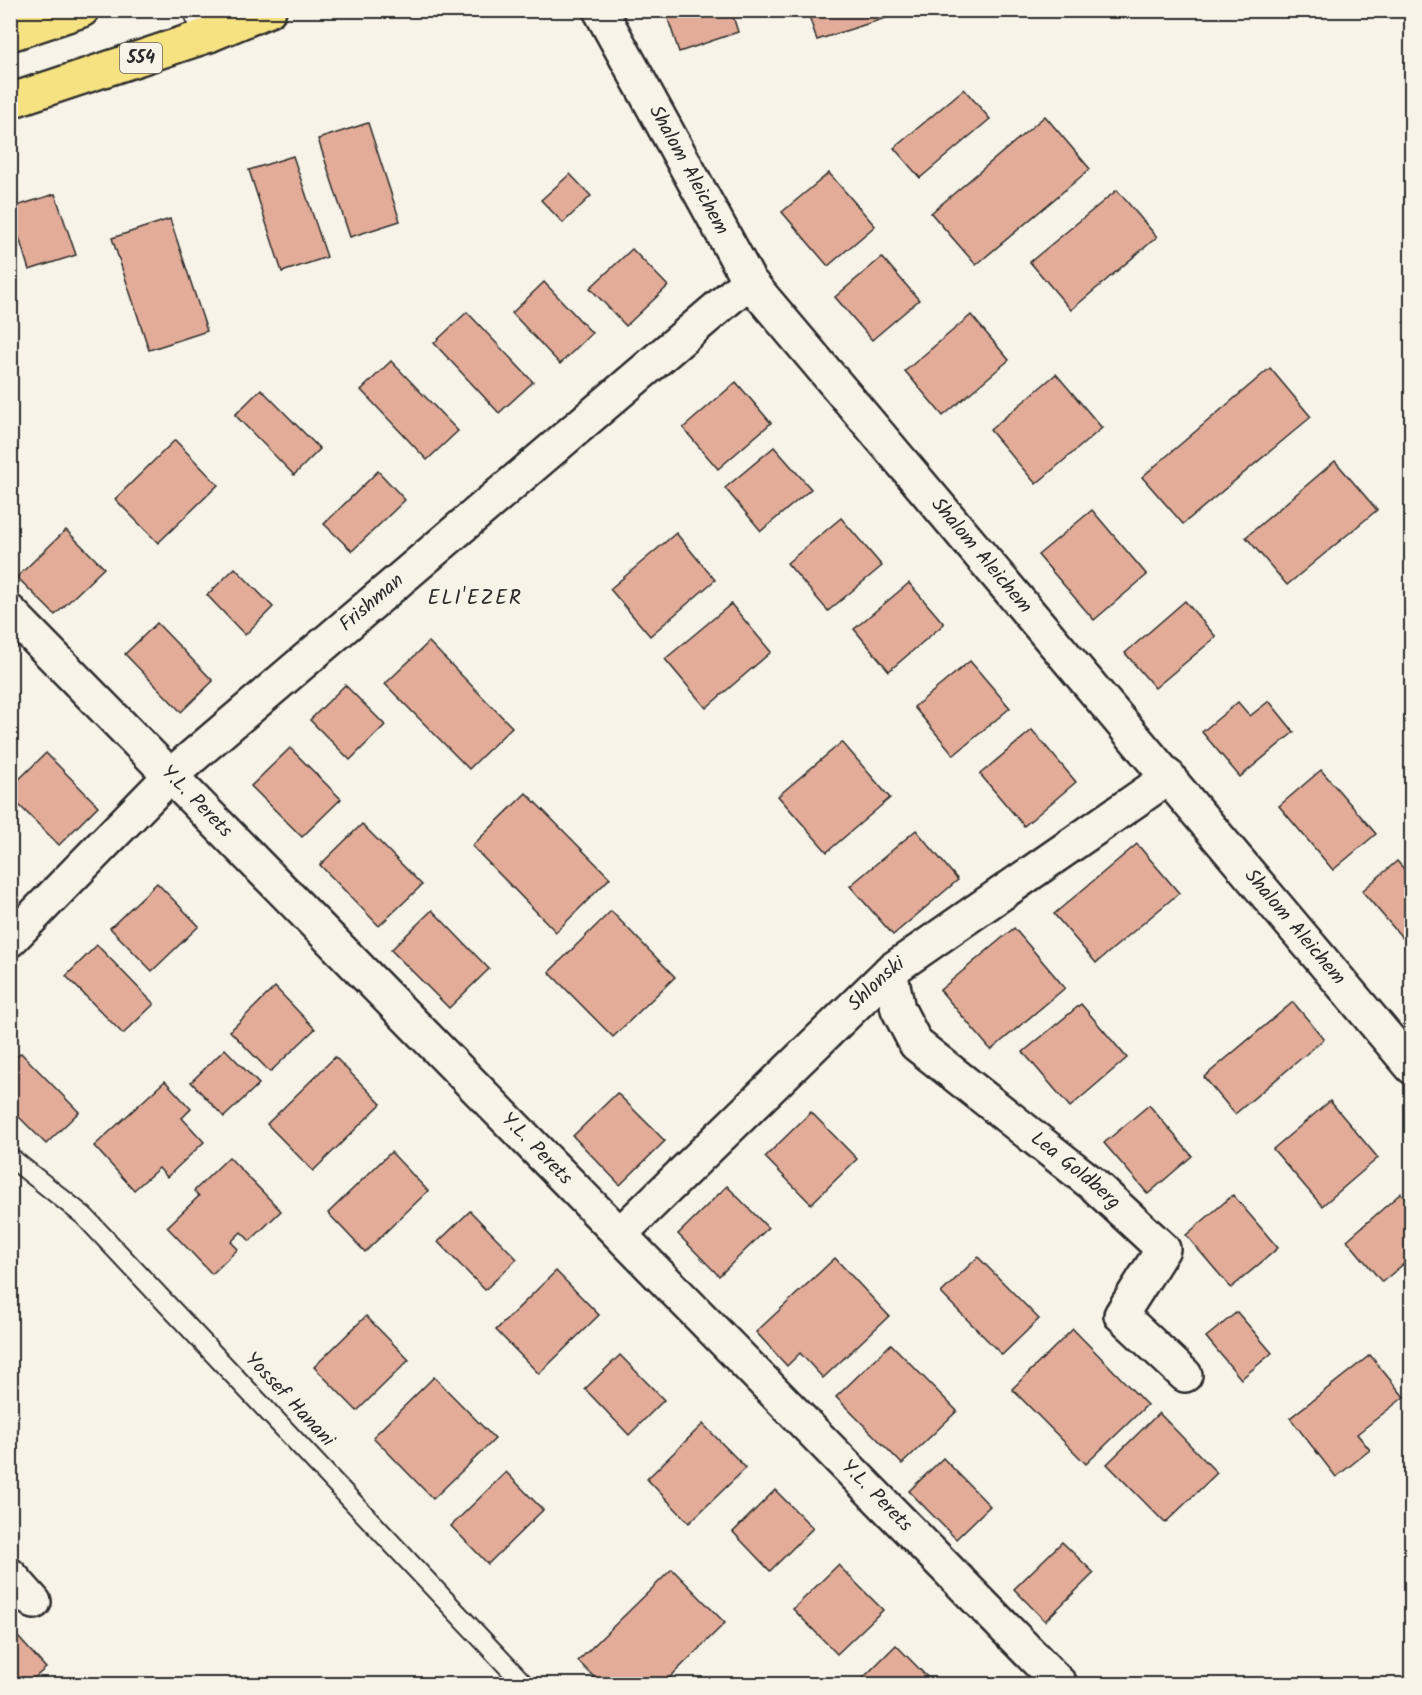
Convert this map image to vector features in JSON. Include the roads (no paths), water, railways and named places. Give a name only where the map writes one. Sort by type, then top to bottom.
[{"type":"main road","points":[[10,34],[82,10]]},
{"type":"main road","name":"554","points":[[10,101],[205,23],[269,10]]},
{"type":"street","name":"Shalom Aleichem","points":[[600,10],[748,281],[1412,1067]]},
{"type":"street","name":"Frishman","points":[[10,940],[171,775],[748,281]]},
{"type":"street","name":"Y.L. Perets","points":[[10,612],[1060,1684]]},
{"type":"street","name":"Shlonski","points":[[620,1234],[890,971],[1169,777]]},
{"type":"street","name":"Lea Goldberg","points":[[890,971],[898,1009],[916,1044],[1094,1185],[1162,1249],[1121,1315],[1185,1375]]},
{"type":"street","points":[[10,1575],[34,1602]]},
{"type":"lane","name":"Yossef Hanani","points":[[10,1157],[84,1215],[524,1684]]},
{"type":"district","name":"ELI'EZER","points":[[475,598]]}]
